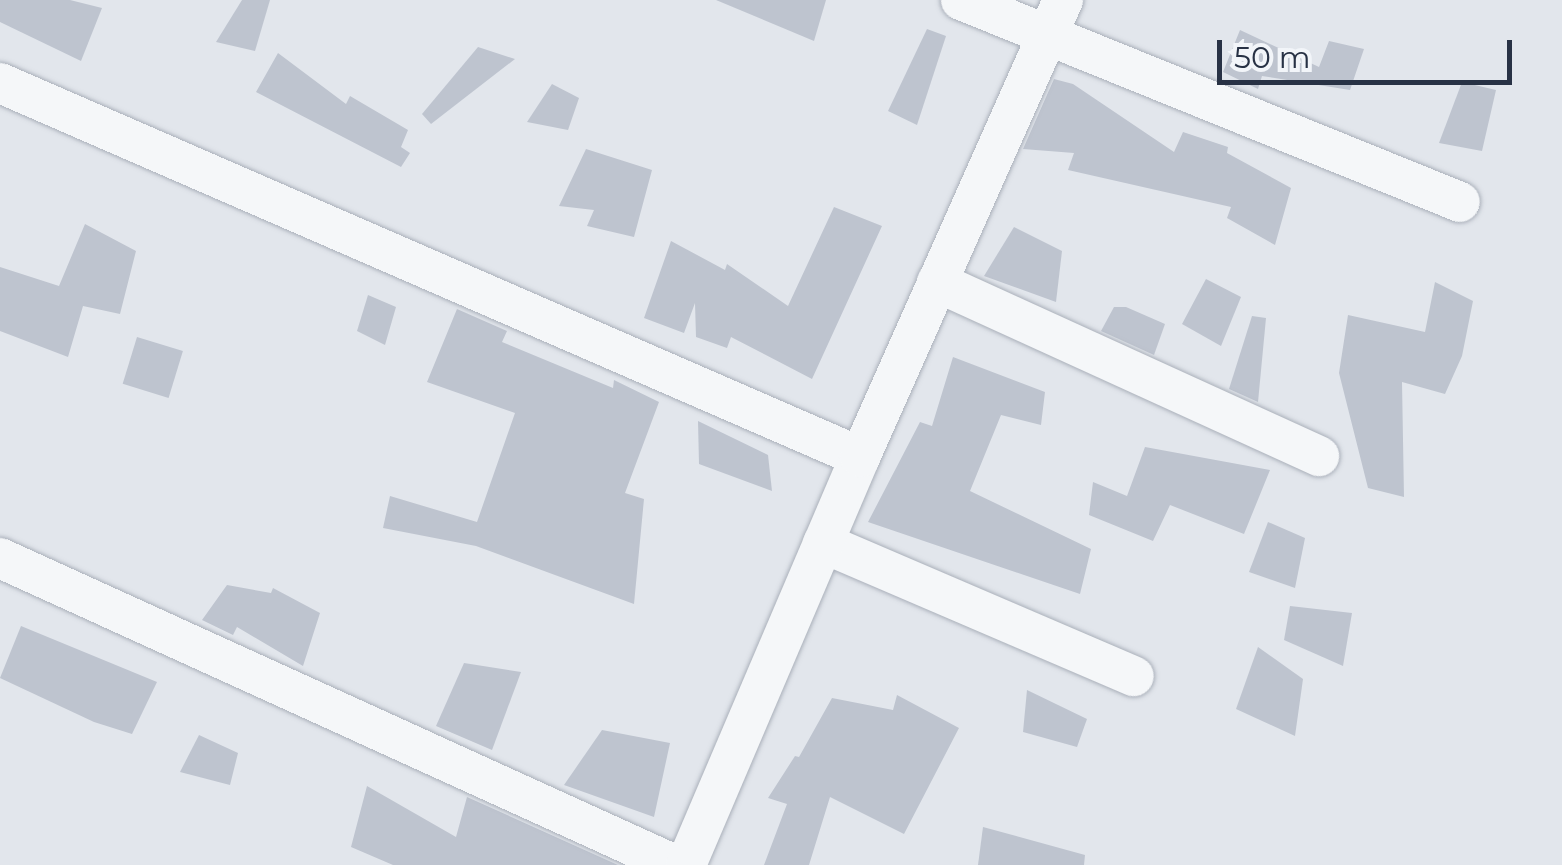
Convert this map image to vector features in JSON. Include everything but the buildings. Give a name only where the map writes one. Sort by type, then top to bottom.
[{"type":"street","points":[[960,0],[1055,18],[1460,202]]},
{"type":"street","points":[[686,865],[822,544],[1055,18]]},
{"type":"street","points":[[0,83],[860,457]]},
{"type":"street","points":[[937,282],[1319,456]]},
{"type":"street","points":[[822,544],[1134,676]]},
{"type":"street","points":[[0,558],[675,865]]}]
